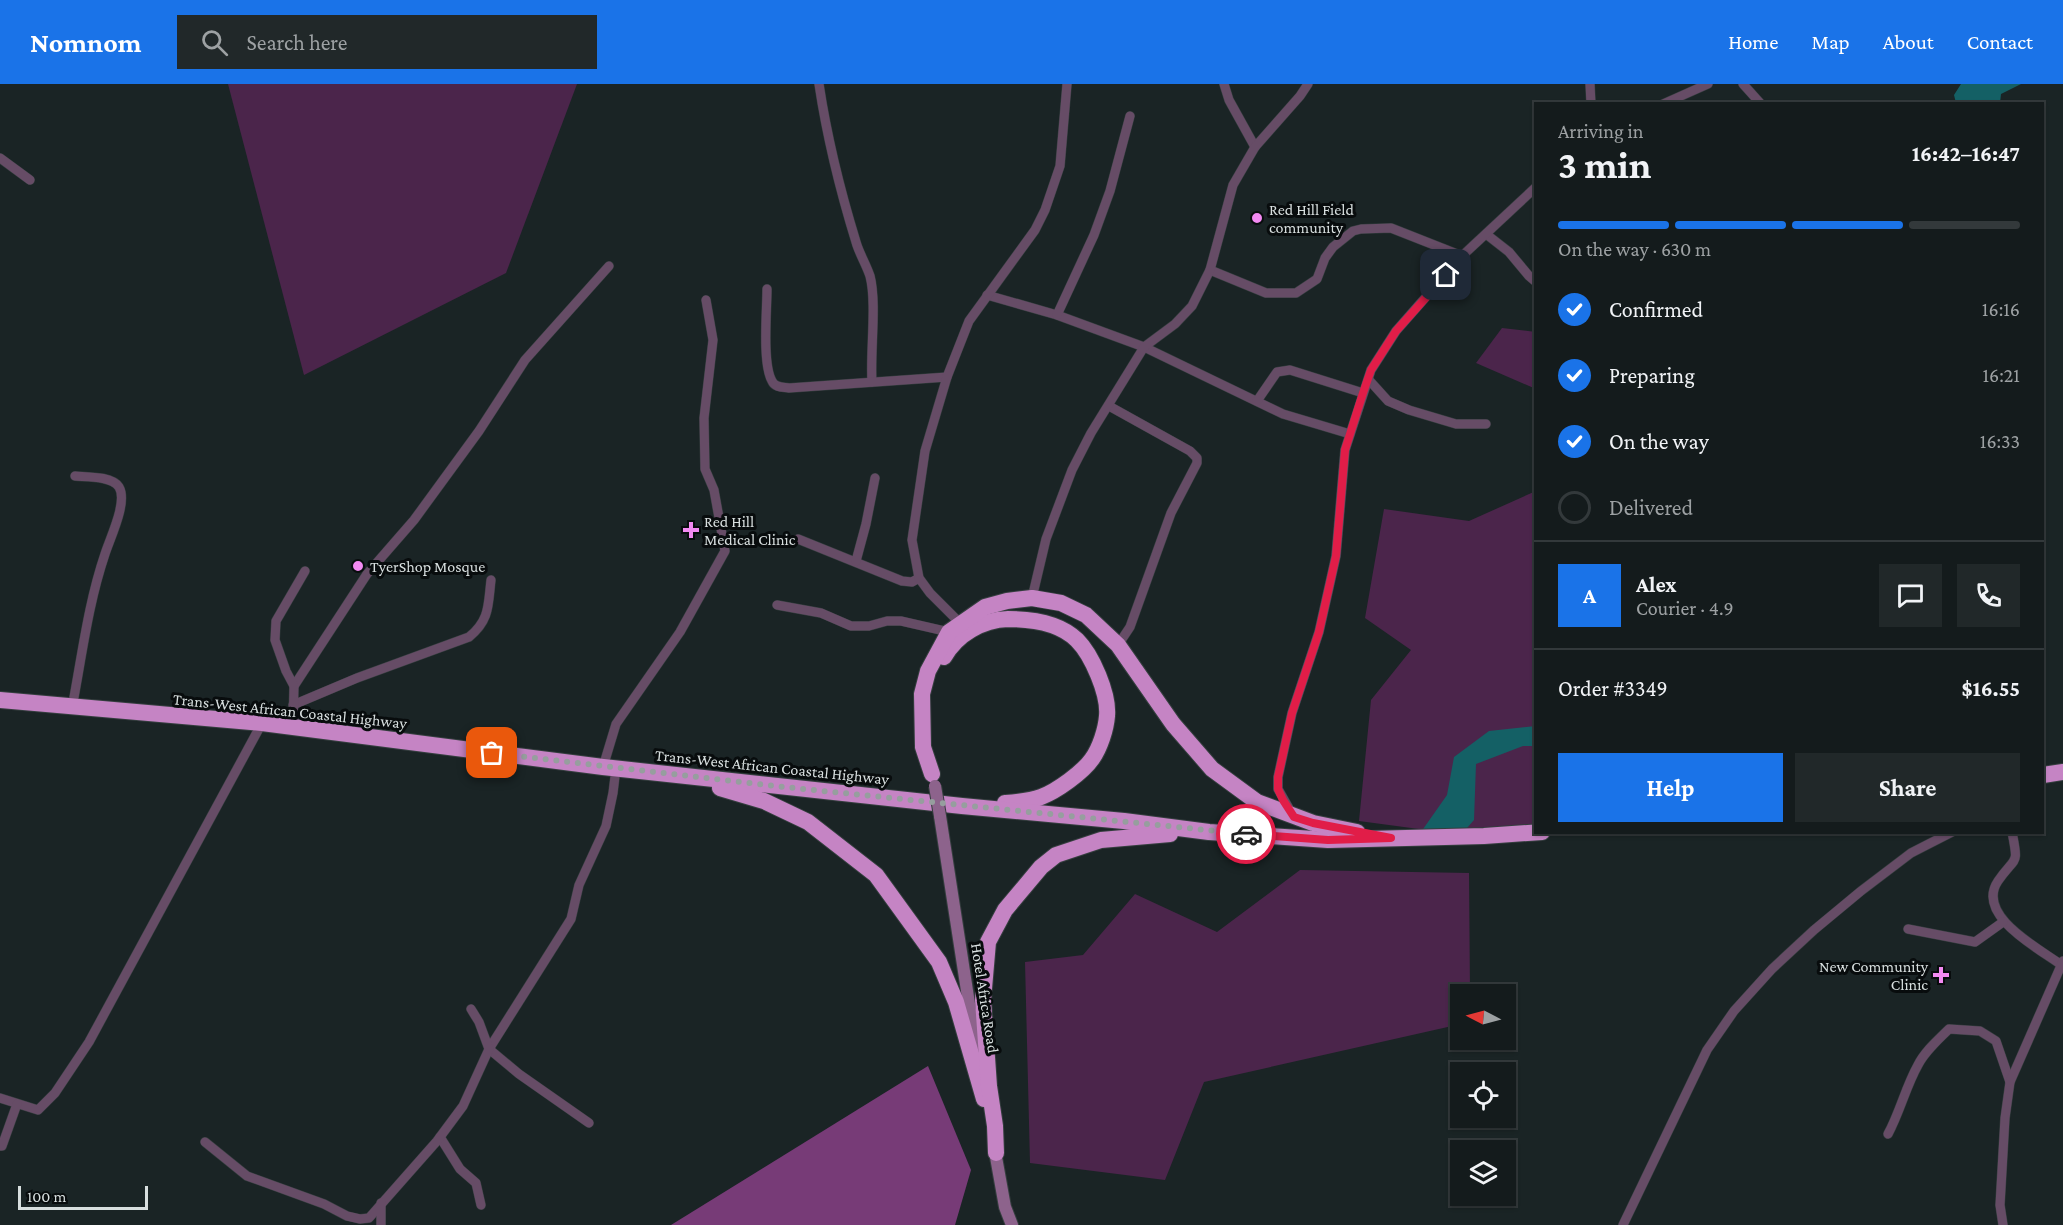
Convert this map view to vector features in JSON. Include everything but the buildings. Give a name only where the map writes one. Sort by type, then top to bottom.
[{"type":"highway","points":[[934,780],[923,747],[922,694],[928,671],[954,628],[985,607],[1032,598],[1060,603],[1086,615],[1118,645],[1173,724],[1212,769],[1257,802],[1313,823],[1391,838]]},
{"type":"highway","points":[[934,780],[927,746],[929,692],[936,670],[949,648],[966,632],[996,619],[1027,619],[1054,626],[1077,640],[1091,661],[1102,685],[1107,715],[1102,737],[1093,758],[1077,775],[1042,797],[1023,801],[962,806]]},
{"type":"highway","name":"Trans-West African Coastal Highway","points":[[0,700],[262,723],[617,768],[962,806],[1124,820],[1209,832],[1328,840],[1534,833]]},
{"type":"highway","points":[[617,768],[715,787],[764,801],[808,822],[876,875],[939,962],[956,1002],[984,1099]]},
{"type":"highway","points":[[996,1153],[988,1086],[983,1000],[988,942],[1005,910],[1029,880],[1056,855],[1101,840],[1209,832]]},
{"type":"street","points":[[819,84],[825,120],[848,216],[870,277],[873,310],[872,382]]},
{"type":"street","points":[[954,628],[919,578],[912,540],[925,451],[947,377],[969,321],[1035,230],[1044,210],[1060,166],[1067,84]]},
{"type":"street","points":[[1224,84],[1229,100],[1256,147]]},
{"type":"street","points":[[1032,598],[1046,539],[1072,470],[1090,433],[1144,347],[1175,324],[1192,306],[1210,270],[1233,185],[1256,147],[1308,84]]},
{"type":"street","points":[[1590,84],[1591,102]]},
{"type":"street","points":[[1668,102],[1708,84]]},
{"type":"street","points":[[1743,84],[1759,102]]},
{"type":"street","points":[[1057,315],[1094,235],[1110,191],[1130,116]]},
{"type":"street","points":[[0,158],[30,180]]},
{"type":"street","points":[[1294,817],[1278,789],[1278,777],[1292,713],[1319,632],[1336,556],[1345,450],[1371,370],[1396,331],[1462,256],[1534,189]]},
{"type":"street","points":[[1210,270],[1266,293],[1296,293],[1317,279],[1325,258],[1333,247],[1353,231],[1361,229],[1391,228],[1462,256]]},
{"type":"street","points":[[1486,234],[1509,252],[1534,280]]},
{"type":"street","points":[[293,727],[294,686],[367,574],[414,520],[479,431],[525,360],[609,266]]},
{"type":"street","points":[[766,289],[767,358],[771,381],[775,385],[789,388],[947,377]]},
{"type":"street","points":[[987,295],[1057,315],[1144,347],[1283,414],[1350,434]]},
{"type":"street","points":[[205,1142],[247,1176],[324,1204],[360,1220],[369,1218],[440,1137],[462,1106],[489,1049],[571,919],[579,885],[606,826],[614,793],[617,768],[616,724],[680,632],[725,551],[714,490],[705,469],[704,418],[713,340],[706,300]]},
{"type":"street","points":[[1257,400],[1277,372],[1290,370],[1363,393]]},
{"type":"street","points":[[1369,380],[1388,401],[1409,410],[1456,423],[1486,424]]},
{"type":"street","points":[[1109,406],[1190,451],[1197,458],[1197,463],[1171,513],[1130,627],[1118,645]]},
{"type":"street","points":[[72,708],[88,614],[119,514],[121,498],[120,489],[114,482],[75,476]]},
{"type":"street","points":[[856,561],[875,478]]},
{"type":"street","points":[[798,539],[902,581],[912,582],[919,578]]},
{"type":"street","points":[[294,686],[275,640],[276,621],[305,571]]},
{"type":"street","points":[[293,705],[357,678],[469,637],[478,630],[487,616],[491,580]]},
{"type":"street","points":[[777,605],[821,613],[851,626],[901,621],[954,628]]},
{"type":"street","points":[[0,1098],[38,1110],[55,1093],[90,1042],[262,723]]},
{"type":"street","points":[[2044,785],[2055,773]]},
{"type":"street","name":"Hotel Africa Road","points":[[934,780],[984,1099],[1005,1207],[1012,1225]]},
{"type":"street","points":[[1623,1225],[1707,1050],[1734,1011],[1772,969],[1861,891],[1911,853],[1948,834]]},
{"type":"street","points":[[2003,1225],[2000,1205],[2005,1118],[2010,1082],[2061,962],[2003,922],[1994,907],[1993,893],[1997,882],[2013,865],[2017,856],[2012,834]]},
{"type":"street","points":[[1908,929],[1975,942],[2003,922]]},
{"type":"street","points":[[471,1009],[479,1022],[489,1049],[519,1074],[589,1123]]},
{"type":"street","points":[[1888,1134],[1898,1116],[1918,1065],[1949,1029],[1980,1031],[1996,1041],[2010,1082]]},
{"type":"street","points":[[0,1146],[2,1146],[17,1104]]},
{"type":"street","points":[[440,1137],[460,1169],[476,1183],[481,1205]]},
{"type":"street","points":[[381,1203],[381,1225]]},
{"type":"shaded area","points":[[228,84],[577,84],[506,273],[304,375]]},
{"type":"shaded area","points":[[1502,328],[1534,332],[1534,388],[1476,363]]},
{"type":"shaded area","points":[[1534,492],[1534,822],[1526,832],[1471,836],[1359,821],[1371,700],[1411,650],[1365,618],[1384,509],[1469,521]]},
{"type":"shaded area","points":[[1300,870],[1469,873],[1470,984],[1450,984],[1450,1026],[1204,1082],[1165,1180],[1030,1163],[1025,962],[1083,955],[1135,894],[1217,932]]},
{"type":"shaded area","points":[[928,1066],[971,1170],[955,1225],[671,1225]]},
{"type":"water","points":[[1961,84],[2021,84],[2001,94],[2000,102],[1956,102],[1954,95]]},
{"type":"water","points":[[1534,726],[1534,746],[1523,746],[1476,764],[1474,820],[1460,836],[1421,832],[1447,795],[1454,757],[1489,731]]},
{"type":"way so far","points":[[492,753],[784,787],[1246,834]]},
{"type":"place","name":"Red Hill Field community","points":[[1257,218]]},
{"type":"place","name":"Red Hill Medical Clinic","points":[[691,530]]},
{"type":"place","name":"TyerShop Mosque","points":[[358,566]]},
{"type":"place","name":"New Community Clinic","points":[[1941,975]]},
{"type":"route","points":[[1246,834],[1328,840],[1391,838],[1313,823],[1294,817],[1278,789],[1278,777],[1292,713],[1319,632],[1336,556],[1345,450],[1363,393],[1371,370],[1396,331],[1446,275]]}]
